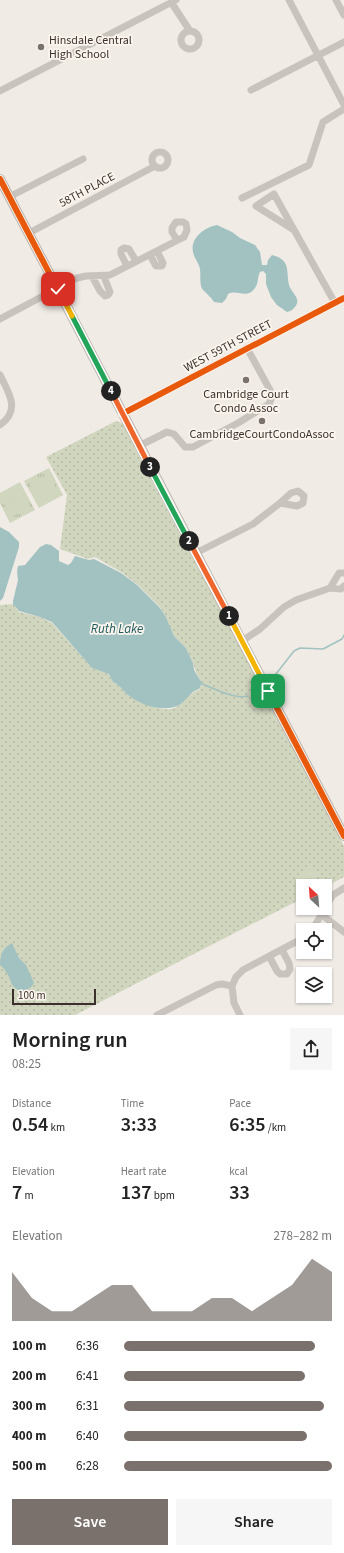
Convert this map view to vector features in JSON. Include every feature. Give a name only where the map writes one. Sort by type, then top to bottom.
[{"type":"street","points":[[289,0],[344,105]]},
{"type":"street","points":[[336,0],[344,15]]},
{"type":"street","points":[[0,91],[174,1],[190,31]]},
{"type":"street","points":[[251,90],[344,42]]},
{"type":"street","points":[[242,198],[309,165],[323,122],[344,109]]},
{"type":"street","points":[[9,197],[83,159]]},
{"type":"street","name":"58TH PLACE","points":[[28,233],[155,166]]},
{"type":"street","points":[[0,179],[344,836]]},
{"type":"street","points":[[294,230],[256,206],[274,194],[335,303]]},
{"type":"street","points":[[0,319],[77,278],[110,276],[177,240]]},
{"type":"street","points":[[127,266],[121,254],[121,250],[124,248],[129,249],[136,262]]},
{"type":"street","points":[[150,255],[156,266],[162,266],[163,263],[157,251]]},
{"type":"street","points":[[92,276],[100,292],[105,296],[110,292],[104,276]]},
{"type":"street","name":"WEST 59TH STREET","points":[[122,414],[344,298]]},
{"type":"street","points":[[139,446],[166,432],[174,434],[185,447],[193,447],[238,423],[269,404],[272,398],[270,390],[247,348]]},
{"type":"street","points":[[0,375],[11,396],[12,403],[12,412],[5,422],[0,425]]},
{"type":"street","points":[[196,553],[254,524],[280,503]]},
{"type":"street","points":[[330,588],[339,573],[344,573]]},
{"type":"street","points":[[242,641],[260,629],[290,603],[330,588],[341,589],[344,586]]},
{"type":"street","points":[[332,897],[344,888]]},
{"type":"street","points":[[329,915],[344,932]]},
{"type":"street","points":[[240,1015],[234,1003],[232,986],[236,977],[243,970],[296,942]]},
{"type":"street","points":[[269,956],[280,974],[287,974],[290,966],[282,950]]},
{"type":"street","points":[[157,1015],[216,985],[222,984],[232,986]]},
{"type":"green space","points":[[116,421],[123,424],[344,846],[344,877],[332,883],[332,879],[296,879],[296,902],[75,1015],[0,1015],[0,605],[13,604],[19,612],[40,617],[52,623],[92,668],[109,674],[113,682],[127,694],[148,705],[161,709],[171,709],[176,707],[192,693],[199,690],[202,683],[186,648],[174,636],[160,607],[138,585],[121,572],[95,557],[88,559],[60,549],[67,495],[46,457]]},
{"type":"green space","points":[[49,468],[63,495],[39,508],[24,481]]},
{"type":"green space","points":[[49,474],[58,492],[50,496],[41,479]]},
{"type":"green space","points":[[38,480],[47,498],[39,502],[30,484]]},
{"type":"green space","points":[[20,482],[35,510],[10,523],[0,503],[0,493]]},
{"type":"green space","points":[[21,489],[30,507],[22,511],[13,494]]},
{"type":"green space","points":[[10,495],[19,513],[11,517],[2,499]]},
{"type":"green space","points":[[313,868],[317,875],[309,879],[301,879],[299,875]]},
{"type":"water","points":[[217,225],[255,245],[260,252],[262,265],[267,265],[268,260],[272,255],[278,257],[285,263],[290,288],[297,298],[297,304],[293,309],[287,312],[277,305],[271,297],[266,284],[266,274],[263,271],[260,272],[258,282],[252,291],[245,294],[228,294],[222,303],[214,302],[203,290],[199,265],[194,254],[194,242],[203,231]]},
{"type":"water","points":[[0,527],[9,532],[19,542],[19,547],[3,598],[0,601]]},
{"type":"water","name":"Ruth Lake","points":[[46,544],[51,545],[59,551],[59,561],[68,565],[75,556],[89,560],[94,559],[121,573],[137,585],[160,608],[166,617],[174,636],[186,648],[193,663],[194,670],[202,683],[199,689],[193,692],[183,702],[171,708],[158,708],[144,704],[132,698],[113,682],[109,674],[92,668],[52,622],[19,611],[13,604],[18,580],[18,566],[25,565],[40,547]]},
{"type":"water","points":[[12,943],[19,958],[26,965],[34,983],[27,990],[21,991],[13,986],[4,969],[0,965],[3,952],[6,947]]},
{"type":"waterway","points":[[272,679],[294,651],[300,648],[323,649],[342,639],[344,635]]},
{"type":"waterway","points":[[200,683],[231,695],[243,697],[248,696]]},
{"type":"cycle path","points":[[0,179],[344,836]]},
{"type":"cycle path","points":[[122,414],[344,298]]},
{"type":"place","name":"Hinsdale Central High School","points":[[41,47]]},
{"type":"place","name":"Cambridge Court Condo Assoc","points":[[246,380]]},
{"type":"place","name":"CambridgeCourtCondoAssoc","points":[[262,421]]},
{"type":"route","points":[[58,289],[268,691]]}]
